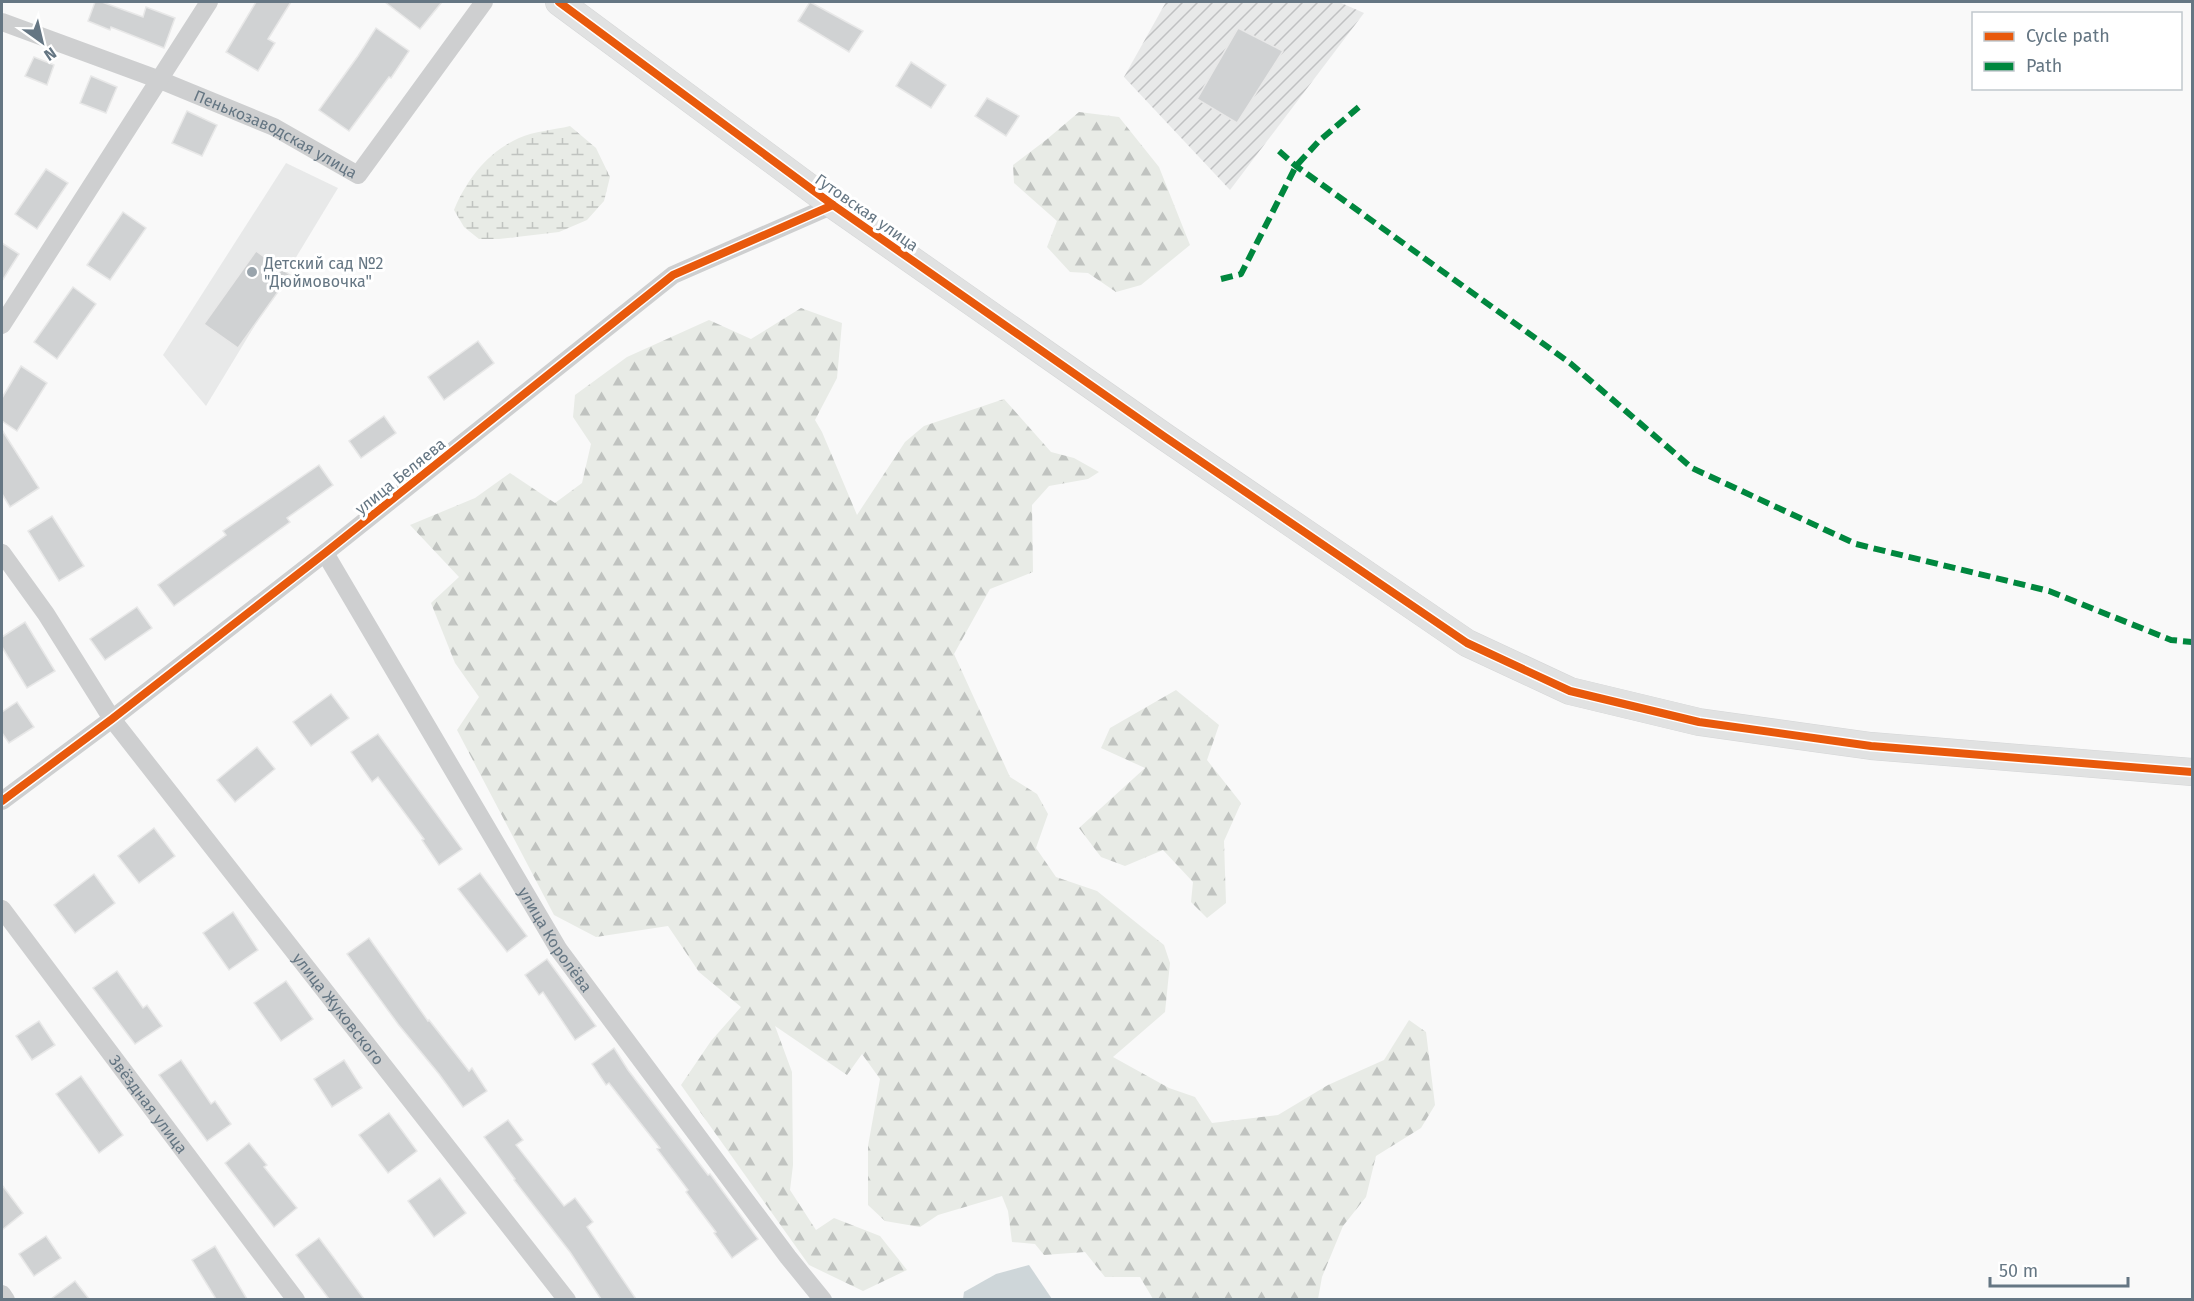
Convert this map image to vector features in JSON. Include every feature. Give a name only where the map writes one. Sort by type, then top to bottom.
[{"type":"street","points":[[2,325],[209,2]]},
{"type":"street","name":"Пенькозаводская улица","points":[[160,80],[274,127],[358,175],[484,2]]},
{"type":"street","name":"Гутовская улица","points":[[559,2],[833,205],[1165,437],[1467,643],[1570,691],[1699,722],[1860,744],[2193,772]]},
{"type":"street","points":[[2,22],[160,80]]},
{"type":"street","name":"улица Беляева","points":[[2,801],[112,719],[325,553],[672,275],[833,205]]},
{"type":"street","name":"улица Жуковского","points":[[2,553],[46,614],[112,719],[567,1299]]},
{"type":"street","name":"улица Королёва","points":[[325,553],[559,950],[788,1257],[823,1299]]},
{"type":"street","name":"Звёздная улица","points":[[2,909],[296,1299]]},
{"type":"street","points":[[2,1294],[6,1299]]},
{"type":"shaded area","points":[[1166,2],[1339,2],[1364,13],[1230,190],[1124,77]]},
{"type":"shaded area","name":"Детский сад №2 \"Дюймовочка\"","points":[[286,163],[338,188],[206,406],[163,355]]},
{"type":"shaded area","points":[[1029,1265],[1052,1299],[963,1299],[964,1292],[996,1274]]},
{"type":"green space","points":[[1079,112],[1119,117],[1159,167],[1190,245],[1141,285],[1116,292],[1088,273],[1070,272],[1047,247],[1057,221],[1014,183],[1013,165]]},
{"type":"green space","points":[[570,126],[596,148],[610,177],[604,201],[587,220],[559,232],[499,239],[479,239],[464,227],[454,210],[472,177],[488,159],[508,144],[525,136]]},
{"type":"green space","points":[[801,308],[842,323],[837,378],[815,420],[857,515],[905,442],[924,426],[1004,399],[1051,452],[1074,458],[1099,472],[1088,479],[1049,486],[1032,505],[1033,572],[990,589],[954,654],[1010,777],[1037,794],[1048,814],[1036,848],[1056,877],[1097,891],[1164,945],[1170,963],[1165,1012],[1113,1057],[1169,1088],[1195,1097],[1212,1123],[1278,1115],[1328,1085],[1384,1060],[1409,1020],[1426,1032],[1435,1105],[1421,1128],[1376,1156],[1366,1197],[1343,1226],[1322,1277],[1318,1299],[1153,1299],[1140,1277],[1105,1277],[1085,1252],[1044,1255],[1035,1244],[1012,1242],[1008,1211],[1002,1196],[938,1215],[920,1227],[885,1221],[868,1205],[868,1146],[880,1079],[862,1054],[847,1075],[775,1026],[792,1072],[793,1165],[790,1190],[816,1230],[834,1218],[880,1236],[907,1270],[863,1291],[809,1265],[681,1085],[711,1041],[741,1007],[699,972],[668,926],[596,937],[554,915],[457,730],[479,697],[455,663],[431,603],[459,577],[410,525],[475,498],[510,473],[555,503],[582,483],[591,444],[573,417],[575,395],[627,357],[709,320],[751,339]]},
{"type":"green space","points":[[1176,690],[1219,725],[1207,760],[1241,803],[1224,841],[1226,903],[1207,918],[1191,902],[1193,882],[1163,850],[1125,866],[1101,857],[1079,828],[1145,768],[1101,748],[1110,728]]},
{"type":"building","points":[[95,2],[102,2],[143,17],[146,7],[175,18],[164,48],[111,27],[110,30],[88,21]]},
{"type":"building","points":[[256,2],[291,2],[268,39],[275,43],[258,71],[226,52]]},
{"type":"building","points":[[385,2],[442,2],[420,29]]},
{"type":"building","points":[[810,2],[863,31],[849,52],[798,21]]},
{"type":"building","points":[[376,28],[409,51],[349,131],[319,110]]},
{"type":"building","points":[[1238,28],[1283,51],[1237,123],[1197,99]]},
{"type":"building","points":[[34,57],[54,65],[47,85],[25,76]]},
{"type":"building","points":[[911,62],[946,85],[931,108],[896,86]]},
{"type":"building","points":[[91,76],[117,87],[106,113],[80,103]]},
{"type":"building","points":[[987,98],[1019,116],[1006,136],[975,116]]},
{"type":"building","points":[[187,111],[217,125],[202,156],[172,143]]},
{"type":"building","points":[[46,169],[68,183],[37,229],[15,214]]},
{"type":"building","points":[[123,212],[146,228],[110,280],[87,265]]},
{"type":"building","points":[[2,243],[19,254],[2,281]]},
{"type":"building","points":[[256,251],[290,275],[238,348],[204,324]]},
{"type":"building","points":[[73,287],[96,304],[57,359],[34,342]]},
{"type":"building","points":[[478,341],[494,363],[444,400],[428,377]]},
{"type":"building","points":[[21,366],[47,383],[17,431],[2,421],[2,398]]},
{"type":"building","points":[[384,416],[396,433],[361,458],[349,441]]},
{"type":"building","points":[[2,430],[39,488],[10,507],[2,494]]},
{"type":"building","points":[[319,465],[333,485],[287,518],[290,522],[174,606],[158,585],[226,535],[223,531]]},
{"type":"building","points":[[52,516],[84,566],[59,581],[28,531]]},
{"type":"building","points":[[137,607],[152,628],[105,660],[90,639]]},
{"type":"building","points":[[25,622],[55,671],[27,688],[2,647],[2,637]]},
{"type":"building","points":[[331,694],[349,718],[311,746],[293,722]]},
{"type":"building","points":[[17,702],[34,727],[9,743],[2,733],[2,712]]},
{"type":"building","points":[[378,734],[462,849],[439,865],[422,840],[424,839],[378,777],[372,782],[351,752]]},
{"type":"building","points":[[257,747],[275,769],[235,802],[217,780]]},
{"type":"building","points":[[154,828],[175,856],[139,883],[118,856]]},
{"type":"building","points":[[480,873],[527,936],[507,952],[458,889]]},
{"type":"building","points":[[94,874],[115,903],[75,933],[54,905]]},
{"type":"building","points":[[233,912],[258,950],[229,970],[203,933]]},
{"type":"building","points":[[369,938],[428,1021],[469,1071],[472,1068],[487,1091],[463,1107],[347,954]]},
{"type":"building","points":[[547,959],[596,1026],[575,1040],[543,992],[539,995],[525,975]]},
{"type":"building","points":[[117,971],[143,1008],[147,1005],[162,1026],[135,1044],[93,988]]},
{"type":"building","points":[[286,981],[313,1019],[281,1041],[254,1003]]},
{"type":"building","points":[[39,1021],[55,1045],[32,1060],[16,1036]]},
{"type":"building","points":[[614,1048],[628,1070],[758,1239],[732,1258],[686,1192],[688,1190],[657,1149],[660,1148],[609,1083],[606,1085],[592,1064]]},
{"type":"building","points":[[181,1060],[211,1104],[215,1101],[231,1124],[207,1141],[159,1075]]},
{"type":"building","points":[[344,1060],[362,1088],[332,1107],[314,1079]]},
{"type":"building","points":[[81,1076],[123,1135],[99,1153],[56,1094]]},
{"type":"building","points":[[389,1113],[417,1151],[388,1173],[359,1135]]},
{"type":"building","points":[[508,1120],[523,1140],[516,1145],[564,1206],[575,1198],[593,1222],[587,1227],[636,1299],[601,1299],[570,1252],[514,1180],[484,1137]]},
{"type":"building","points":[[249,1143],[267,1165],[264,1167],[297,1208],[274,1227],[225,1163]]},
{"type":"building","points":[[440,1178],[466,1213],[434,1237],[408,1201]]},
{"type":"building","points":[[2,1185],[23,1213],[2,1230]]},
{"type":"building","points":[[46,1236],[61,1258],[34,1276],[19,1254]]},
{"type":"building","points":[[319,1238],[364,1299],[329,1299],[296,1255]]},
{"type":"building","points":[[215,1246],[247,1299],[216,1299],[192,1260]]},
{"type":"building","points":[[75,1281],[89,1299],[51,1299]]},
{"type":"marked path","points":[[1221,279],[1241,274],[1296,166],[1319,141],[1360,106]]},
{"type":"marked path","points":[[1279,151],[1296,166],[1570,363],[1692,468],[1856,544],[2049,591],[2171,640],[2192,642]]},
{"type":"cycle path","points":[[559,2],[833,205],[1165,437],[1467,643],[1570,691],[1699,722],[1871,746],[2192,772]]},
{"type":"cycle path","points":[[2,801],[112,719],[325,553],[673,275],[833,205]]},
{"type":"place","name":"Детский сад №2 \"Дюймовочка\"","points":[[252,272]]}]
